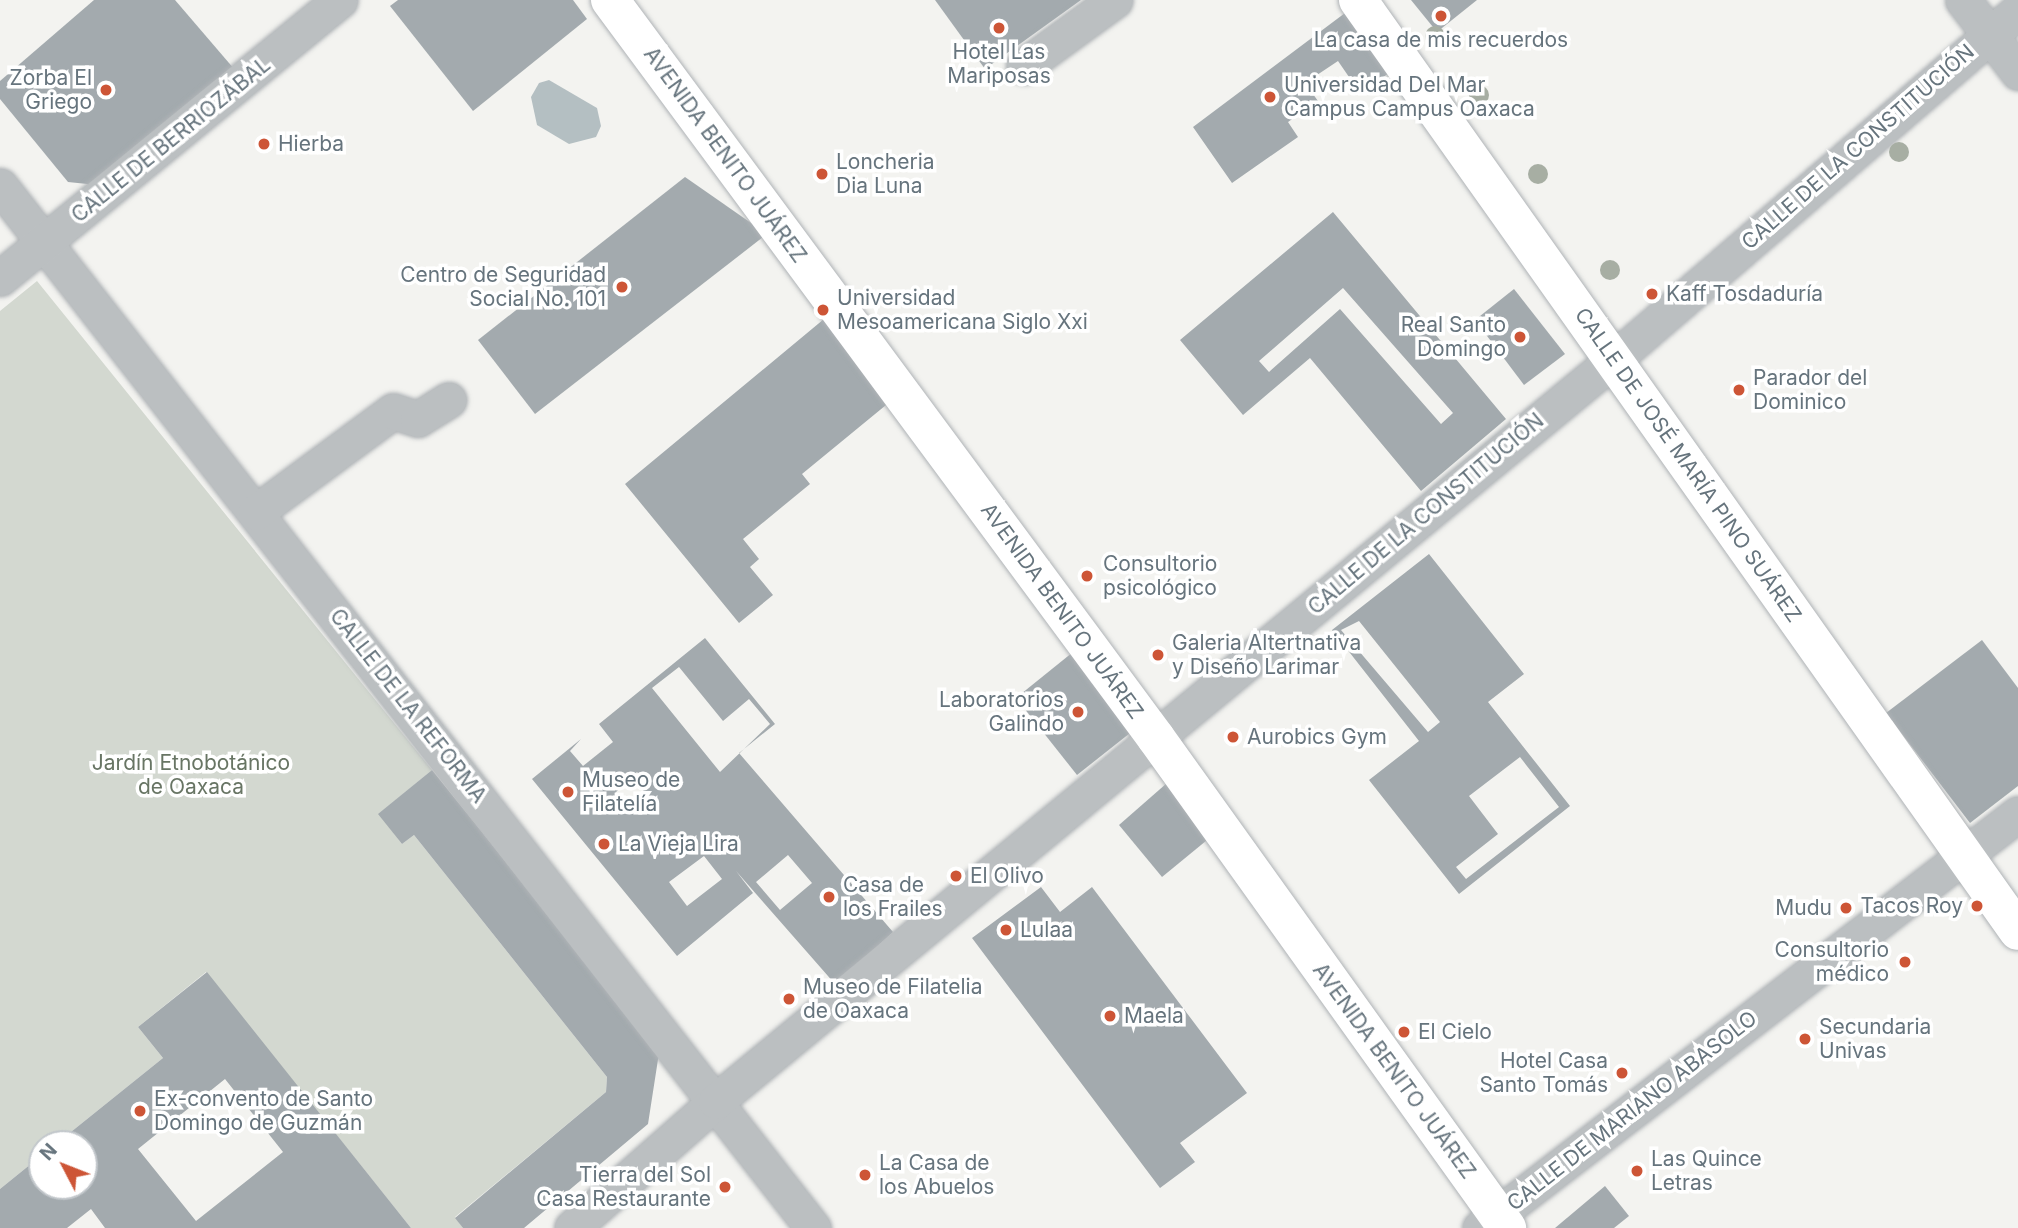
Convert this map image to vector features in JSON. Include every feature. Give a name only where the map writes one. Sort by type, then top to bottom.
[{"type":"main road","name":"AVENIDA BENITO JUÁREZ","points":[[610,0],[1156,738],[1495,1224]]},
{"type":"main road","name":"CALLE DE JOSÉ MARÍA PINO SUÁREZ","points":[[1357,0],[2018,931]]},
{"type":"street","name":"CALLE DE BERRIOZÁBAL","points":[[0,278],[340,0]]},
{"type":"street","points":[[1024,66],[1115,0]]},
{"type":"street","points":[[1963,0],[2018,72]]},
{"type":"street","name":"CALLE DE LA CONSTITUCIÓN","points":[[572,1228],[716,1101],[1613,360],[2018,11]]},
{"type":"street","name":"CALLE DE LA REFORMA","points":[[0,186],[813,1228]]},
{"type":"street","points":[[256,512],[393,411],[418,419],[448,400]]},
{"type":"street","name":"CALLE DE MARIANO ABASOLO","points":[[1495,1224],[2018,814]]},
{"type":"green space","name":"Jardín Etnobotánico de Oaxaca","points":[[37,281],[432,770],[379,814],[402,844],[414,835],[607,1077],[606,1092],[455,1217],[463,1228],[411,1228],[206,972],[138,1027],[163,1058],[73,1130],[28,1130],[28,1166],[0,1189],[0,311]]},
{"type":"shaded area","points":[[549,80],[597,108],[601,126],[596,137],[569,144],[537,125],[531,97],[539,83]]},
{"type":"building","name":"Zorba El Griego","points":[[94,0],[175,0],[235,70],[97,185],[68,182],[0,99],[0,81]]},
{"type":"building","points":[[398,0],[573,0],[587,19],[473,111],[390,6]]},
{"type":"building","name":"Hotel Las Mariposas","points":[[935,0],[1081,0],[985,69]]},
{"type":"building","name":"La casa de mis recuerdos","points":[[1411,0],[1477,0],[1437,32]]},
{"type":"building","name":"Universidad Del Mar Campus Campus Oaxaca","points":[[1349,10],[1392,71],[1360,93],[1338,61],[1305,83],[1318,101],[1288,122],[1298,137],[1232,183],[1193,127]]},
{"type":"building","name":"Centro de Seguridad Social No. 101","points":[[685,177],[767,234],[535,414],[478,340]]},
{"type":"building","points":[[1333,212],[1506,419],[1421,491],[1310,358],[1243,415],[1180,340]],"holes":[[[1343,288],[1453,413],[1441,424],[1340,309],[1269,372],[1259,361]]]},
{"type":"building","name":"Real Santo Domingo","points":[[1514,289],[1565,354],[1524,385],[1475,320]]},
{"type":"building","points":[[830,314],[897,396],[802,474],[810,484],[743,539],[759,559],[750,567],[773,595],[739,623],[625,484]]},
{"type":"building","points":[[1429,554],[1524,674],[1488,702],[1570,806],[1459,894],[1369,780],[1419,741],[1332,630]],"holes":[[[1359,621],[1440,722],[1428,732],[1341,630]],[[1520,757],[1559,807],[1466,879],[1456,867],[1498,834],[1469,796]]]},
{"type":"building","points":[[705,638],[775,724],[744,749],[770,724],[749,699],[723,721],[679,667],[652,688],[720,772],[739,753],[893,932],[835,984],[736,871],[753,893],[677,956],[532,779],[581,739],[570,751],[583,766],[613,742],[599,724]],"holes":[[[637,772],[649,785],[627,806],[615,793]],[[788,855],[812,883],[780,910],[756,882]],[[704,856],[722,879],[687,906],[669,882]]]},
{"type":"building","points":[[1982,640],[2018,688],[2018,786],[1970,823],[1886,713]]},
{"type":"building","name":"Laboratorios Galindo","points":[[1078,648],[1139,726],[1077,775],[1016,698]]},
{"type":"building","points":[[432,770],[659,1053],[648,1124],[524,1228],[463,1228],[455,1218],[606,1092],[607,1077],[414,835],[402,844],[378,814]]},
{"type":"building","points":[[1167,783],[1212,836],[1162,877],[1119,825]]},
{"type":"building","name":"Maela","points":[[1041,887],[1060,912],[1092,887],[1247,1093],[1180,1143],[1195,1162],[1160,1188],[972,938]]},
{"type":"building","name":"Ex-convento de Santo Domingo de Guzmán","points":[[207,972],[411,1228],[105,1228],[91,1209],[67,1228],[0,1228],[0,1189],[28,1166],[28,1200],[98,1200],[98,1130],[73,1130],[163,1058],[138,1027]],"holes":[[[225,1079],[283,1152],[196,1221],[138,1149]]]},
{"type":"building","points":[[1605,1186],[1629,1216],[1614,1228],[1555,1228]]},
{"type":"place","name":"La casa de mis recuerdos","points":[[1441,16]]},
{"type":"place","name":"Hotel Las Mariposas","points":[[999,28]]},
{"type":"place","name":"Zorba El Griego","points":[[106,90]]},
{"type":"place","name":"Universidad Del Mar Campus Campus Oaxaca","points":[[1270,97]]},
{"type":"place","name":"Hierba","points":[[264,144]]},
{"type":"place","name":"Loncheria Dia Luna","points":[[822,174]]},
{"type":"place","name":"Centro de Seguridad Social No. 101","points":[[622,287]]},
{"type":"place","name":"Kaff Tosdaduría","points":[[1652,294]]},
{"type":"place","name":"Universidad Mesoamericana Siglo Xxi","points":[[823,310]]},
{"type":"place","name":"Real Santo Domingo","points":[[1520,337]]},
{"type":"place","name":"Parador del Dominico","points":[[1739,390]]},
{"type":"place","name":"Consultorio psicológico","points":[[1087,576]]},
{"type":"place","name":"Galeria Altertnativa y Diseño Larimar","points":[[1158,655]]},
{"type":"place","name":"Laboratorios Galindo","points":[[1078,712]]},
{"type":"place","name":"Aurobics Gym","points":[[1233,737]]},
{"type":"place","name":"Museo de Filatelía","points":[[568,792]]},
{"type":"place","name":"La Vieja Lira","points":[[604,844]]},
{"type":"place","name":"El Olivo","points":[[956,876]]},
{"type":"place","name":"Casa de los Frailes","points":[[829,897]]},
{"type":"place","name":"Tacos Roy","points":[[1977,906]]},
{"type":"place","name":"Mudu","points":[[1846,908]]},
{"type":"place","name":"Lulaa","points":[[1006,930]]},
{"type":"place","name":"Consultorio médico","points":[[1905,962]]},
{"type":"place","name":"Museo de Filatelia de Oaxaca","points":[[789,999]]},
{"type":"place","name":"Maela","points":[[1110,1016]]},
{"type":"place","name":"El Cielo","points":[[1404,1032]]},
{"type":"place","name":"Secundaria Univas","points":[[1805,1039]]},
{"type":"place","name":"Hotel Casa Santo Tomás","points":[[1622,1073]]},
{"type":"place","name":"Ex-convento de Santo Domingo de Guzmán","points":[[140,1111]]},
{"type":"place","name":"Las Quince Letras","points":[[1637,1171]]},
{"type":"place","name":"La Casa de los Abuelos","points":[[865,1175]]},
{"type":"place","name":"Tierra del Sol Casa Restaurante","points":[[725,1187]]}]
